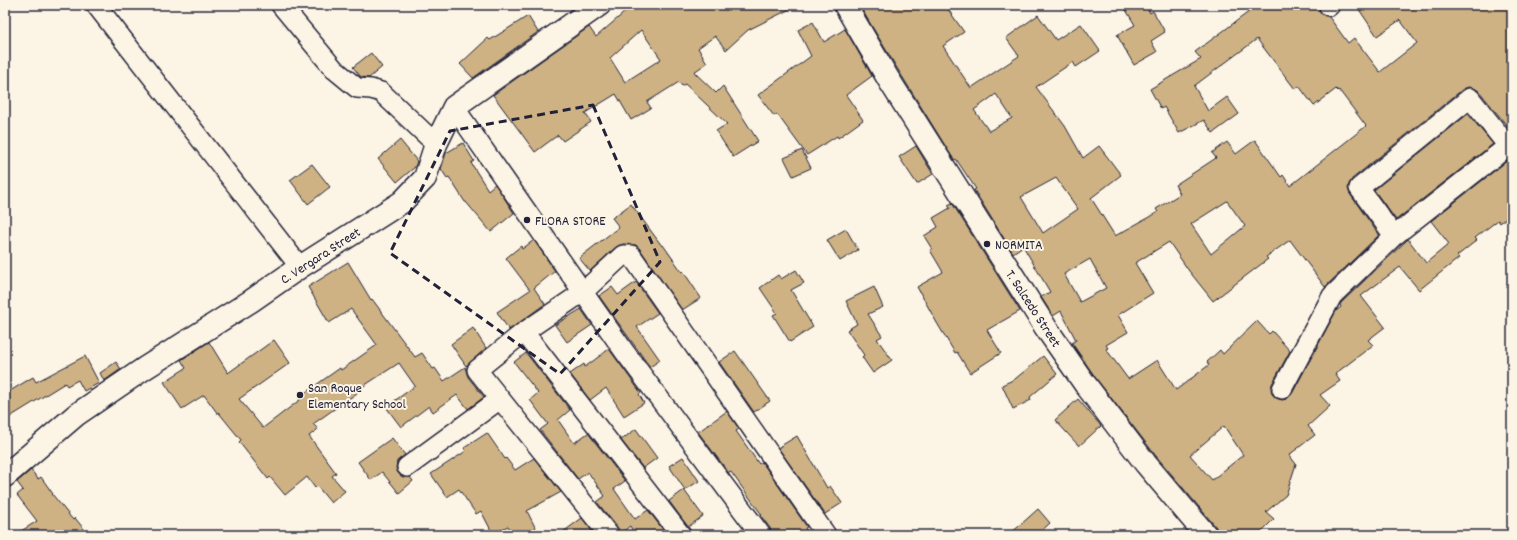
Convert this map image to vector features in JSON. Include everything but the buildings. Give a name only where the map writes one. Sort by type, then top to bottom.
[{"type":"street","points":[[96,5],[300,267]]},
{"type":"street","points":[[280,5],[334,69],[357,88],[371,88],[381,92],[436,144]]},
{"type":"street","name":"C. Vergara Street","points":[[5,476],[76,416],[145,368],[251,301],[300,267],[402,202],[425,178],[436,144],[454,107],[599,5]]},
{"type":"street","name":"T. Salcedo Street","points":[[845,5],[889,80],[1046,328],[1085,384],[1146,464],[1206,535]]},
{"type":"street","points":[[1282,389],[1332,296],[1394,236],[1510,145],[1470,98],[1359,188],[1394,236]]},
{"type":"street","points":[[454,107],[624,351],[761,535]]},
{"type":"street","points":[[609,535],[477,370],[524,332],[583,292],[623,255],[630,255],[826,535]]},
{"type":"street","points":[[524,332],[681,535]]},
{"type":"street","points":[[408,467],[500,399]]},
{"type":"highlighted area","points":[[593,105],[660,262],[560,374],[390,253],[450,131]]},
{"type":"place","name":"FLORA STORE","points":[[527,220]]},
{"type":"place","name":"NORMITA","points":[[987,244]]},
{"type":"place","name":"San Roque Elementary School","points":[[300,395]]}]
